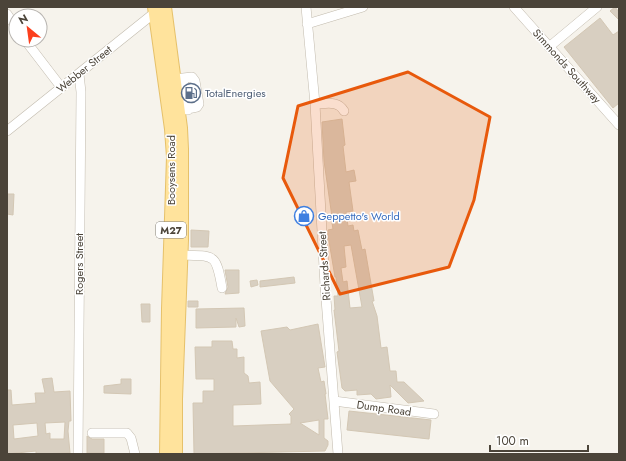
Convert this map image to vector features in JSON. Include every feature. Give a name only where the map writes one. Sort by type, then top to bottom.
[{"type":"main road","name":"Booysens Road","points":[[159,8],[178,79],[183,111],[176,454]]},
{"type":"main road","name":"Booysens Road","points":[[159,8],[173,157],[168,310],[166,454]]},
{"type":"street","name":"Richards Street","points":[[306,7],[338,454]]},
{"type":"street","points":[[307,24],[363,7]]},
{"type":"street","name":"Simmonds Southway","points":[[514,7],[619,125]]},
{"type":"street","points":[[549,47],[597,7]]},
{"type":"street","name":"Webber Street","points":[[7,131],[159,8]]},
{"type":"street","points":[[31,48],[61,87]]},
{"type":"street","name":"Rogers Street","points":[[78,454],[81,92],[79,74]]},
{"type":"street","points":[[178,79],[192,77],[195,81],[199,104],[195,109],[183,111]]},
{"type":"street","points":[[314,104],[336,104],[342,107],[344,111]]},
{"type":"street","points":[[181,255],[207,256],[212,258],[219,267],[222,288]]},
{"type":"street","name":"Dump Road","points":[[334,401],[434,414]]},
{"type":"street","points":[[92,433],[128,433],[132,438],[135,454]]},
{"type":"highlighted area","points":[[408,72],[490,117],[474,200],[449,267],[340,294],[283,178],[298,106]]},
{"type":"building","points":[[615,7],[619,12],[619,20],[610,11]]},
{"type":"building","points":[[600,18],[613,35],[619,31],[619,103],[613,108],[564,47]]},
{"type":"building","points":[[342,119],[346,172],[354,170],[356,181],[349,182],[353,211],[346,212],[348,226],[353,225],[354,231],[358,230],[362,250],[365,249],[374,301],[372,301],[377,316],[381,348],[387,347],[390,371],[396,371],[397,382],[404,382],[424,401],[408,403],[390,385],[391,397],[376,399],[371,394],[357,395],[357,390],[345,391],[342,388],[337,352],[339,351],[334,310],[334,296],[338,296],[328,235],[328,230],[333,229],[324,161],[322,122]],"holes":[[[351,245],[362,307],[350,308],[347,281],[343,282],[341,268],[346,267],[344,246]]]},
{"type":"building","points":[[7,194],[14,194],[13,215],[7,214]]},
{"type":"building","points":[[191,230],[209,231],[208,247],[191,247]]},
{"type":"building","points":[[225,270],[239,270],[239,293],[225,294],[228,287]]},
{"type":"building","points":[[294,277],[295,283],[260,287],[260,281]]},
{"type":"building","points":[[257,280],[258,285],[251,287],[250,281]]},
{"type":"building","points":[[188,301],[198,301],[198,307],[188,307]]},
{"type":"building","points":[[141,304],[150,304],[150,322],[142,322]]},
{"type":"building","points":[[244,308],[245,326],[239,327],[236,318],[236,327],[196,328],[196,309]]},
{"type":"building","points":[[318,324],[325,367],[318,368],[321,382],[324,381],[328,419],[324,419],[324,438],[328,441],[325,451],[194,454],[193,403],[203,403],[203,391],[214,391],[214,379],[196,379],[195,347],[212,347],[212,341],[232,341],[233,349],[237,349],[237,358],[244,357],[244,373],[248,376],[249,383],[260,382],[261,404],[233,405],[233,426],[291,424],[291,416],[289,414],[294,409],[270,381],[261,331],[287,327],[290,330]],"holes":[[[319,420],[319,435],[300,423]]]},
{"type":"building","points":[[52,378],[54,392],[70,391],[71,421],[69,421],[68,431],[70,453],[36,454],[36,451],[7,454],[7,390],[11,390],[12,405],[36,403],[35,393],[45,393],[42,379]],"holes":[[[65,422],[64,439],[50,439],[50,433],[46,434],[45,423]],[[37,423],[38,436],[14,439],[13,425]]]},
{"type":"building","points":[[121,379],[131,379],[131,394],[104,393],[104,386],[121,384]]},
{"type":"building","points":[[349,411],[431,420],[429,439],[347,430]]},
{"type":"building","points":[[87,436],[92,439],[104,439],[104,453],[87,453]]},
{"type":"place","name":"TotalEnergies","points":[[191,93]]},
{"type":"place","name":"Geppetto's World","points":[[304,216]]}]
